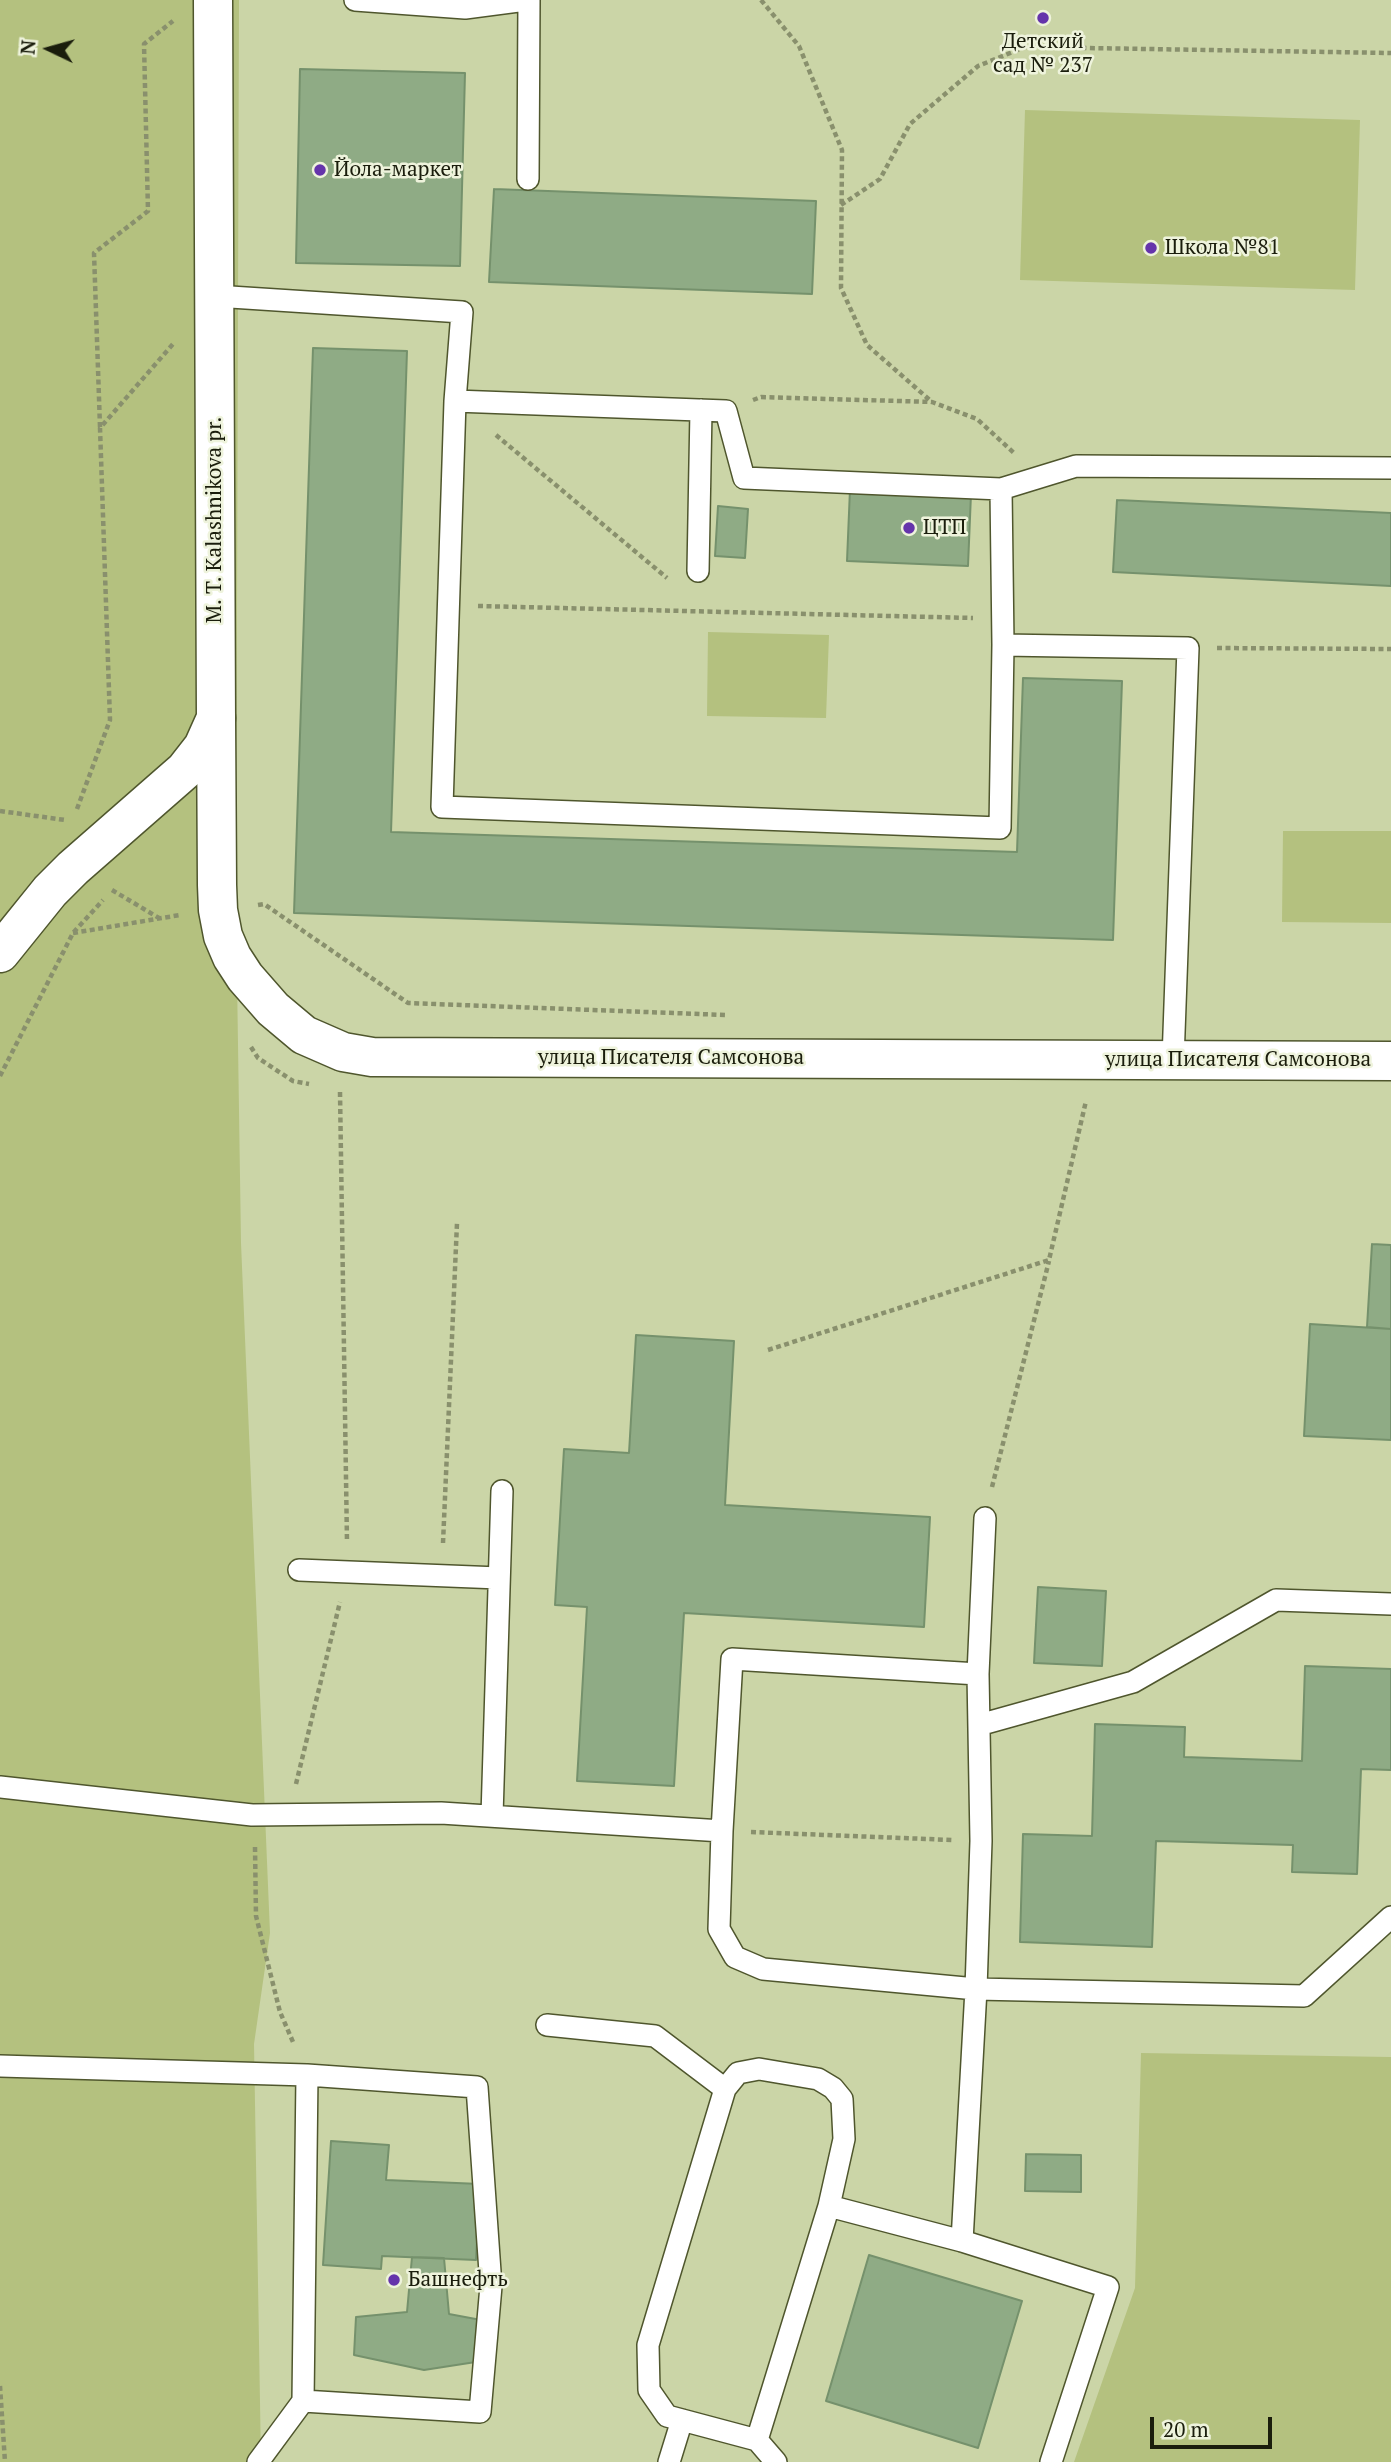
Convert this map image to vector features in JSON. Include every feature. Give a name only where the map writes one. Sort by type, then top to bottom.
[{"type":"street","name":"M. T. Kalashnikova pr.","points":[[0,953],[50,891],[185,770],[203,747],[215,718],[215,296],[197,7]]},
{"type":"street","name":"улица Писателя Самсонова","points":[[215,718],[218,910],[223,936],[232,957],[245,977],[273,1009],[304,1035],[319,1043],[363,1056],[1391,1060]]},
{"type":"lane","points":[[355,0],[465,8],[527,0],[528,179]]},
{"type":"lane","points":[[215,296],[462,312],[455,401],[442,807],[1000,828],[1003,645],[1001,489]]},
{"type":"lane","points":[[455,401],[726,411],[744,478],[1001,489],[1076,466],[1391,468]]},
{"type":"lane","points":[[698,571],[701,410]]},
{"type":"lane","points":[[1003,645],[1188,648],[1173,1060]]},
{"type":"lane","points":[[492,1816],[502,1491]]},
{"type":"lane","points":[[962,2241],[981,1841],[978,1674],[985,1518]]},
{"type":"lane","points":[[299,1570],[499,1578]]},
{"type":"lane","points":[[979,1725],[1133,1682],[1276,1600],[1391,1604]]},
{"type":"lane","points":[[978,1674],[732,1659],[719,1929],[735,1957],[763,1969],[976,1989],[1304,1996],[1391,1917]]},
{"type":"lane","points":[[0,1787],[252,1815],[441,1813],[722,1831]]},
{"type":"lane","points":[[547,2025],[655,2036],[725,2090]]},
{"type":"lane","points":[[0,2066],[307,2076],[477,2087],[491,2286],[480,2412],[303,2402]]},
{"type":"lane","points":[[757,2440],[829,2206],[844,2139],[842,2099],[833,2088],[818,2078],[759,2069],[738,2073],[725,2090],[648,2345],[649,2390],[667,2416],[757,2440],[776,2462]]},
{"type":"lane","points":[[258,2462],[303,2402],[307,2076]]},
{"type":"lane","points":[[829,2206],[962,2241],[1108,2287],[1051,2462]]},
{"type":"lane","points":[[669,2462],[682,2420]]},
{"type":"path","points":[[761,0],[799,46],[842,150],[841,288],[867,345],[932,402]]},
{"type":"path","points":[[0,811],[72,820],[110,720],[94,253],[148,211],[144,44],[197,7]]},
{"type":"path","points":[[841,205],[880,179],[911,124],[978,66],[1025,47],[1391,53]]},
{"type":"path","points":[[100,428],[215,296]]},
{"type":"path","points":[[726,411],[761,397],[932,402],[977,419],[1039,477]]},
{"type":"path","points":[[455,401],[676,585]]},
{"type":"path","points":[[697,603],[707,612]]},
{"type":"path","points":[[449,606],[1002,619]]},
{"type":"path","points":[[1188,648],[1391,649]]},
{"type":"path","points":[[96,848],[112,890],[160,919]]},
{"type":"path","points":[[0,1076],[73,933],[112,890]]},
{"type":"path","points":[[218,910],[264,904],[408,1003],[729,1015]]},
{"type":"path","points":[[288,1815],[348,1572],[340,1091]]},
{"type":"path","points":[[985,1518],[1087,1097]]},
{"type":"path","points":[[441,1576],[457,1223]]},
{"type":"path","points":[[768,1350],[1049,1260]]},
{"type":"path","points":[[252,1815],[256,1859],[256,1916],[280,2011],[307,2076]]},
{"type":"path","points":[[722,1831],[981,1841]]},
{"type":"path","points":[[0,2386],[5,2462]]},
{"type":"green space","points":[[0,0],[239,0],[236,912],[241,1243],[270,1933],[254,2044],[261,2462],[0,2462]]},
{"type":"green space","points":[[1025,110],[1360,120],[1355,290],[1020,280]]},
{"type":"green space","points":[[708,632],[829,635],[826,718],[707,716]]},
{"type":"green space","points":[[1283,831],[1391,831],[1391,923],[1282,922]]},
{"type":"green space","points":[[1141,2053],[1391,2057],[1391,2462],[1074,2462],[1135,2288]]},
{"type":"building","points":[[300,69],[465,73],[460,266],[296,263]]},
{"type":"building","points":[[494,189],[816,201],[812,294],[489,282]]},
{"type":"building","points":[[313,348],[407,351],[391,832],[1017,852],[1023,678],[1122,681],[1113,940],[294,913]]},
{"type":"building","name":"ЦТП","points":[[850,489],[971,494],[968,566],[847,561]]},
{"type":"building","points":[[1117,500],[1391,513],[1391,586],[1113,572]]},
{"type":"building","points":[[718,506],[748,509],[745,558],[715,556]]},
{"type":"building","points":[[1372,1244],[1391,1245],[1391,1329],[1367,1327]]},
{"type":"building","points":[[1310,1324],[1391,1329],[1391,1440],[1304,1436]]},
{"type":"building","points":[[636,1335],[734,1341],[725,1505],[930,1517],[924,1627],[684,1613],[674,1786],[577,1781],[587,1607],[555,1605],[564,1449],[629,1453]]},
{"type":"building","points":[[1038,1587],[1106,1591],[1102,1666],[1034,1663]]},
{"type":"building","points":[[1305,1666],[1391,1669],[1391,1770],[1361,1769],[1357,1874],[1292,1872],[1293,1845],[1156,1841],[1152,1947],[1020,1942],[1023,1834],[1092,1836],[1095,1724],[1185,1727],[1184,1757],[1302,1761]]},
{"type":"building","points":[[331,2141],[389,2145],[386,2180],[480,2184],[476,2260],[382,2256],[381,2269],[323,2265]]},
{"type":"building","points":[[1026,2154],[1081,2155],[1081,2192],[1025,2191]]},
{"type":"building","points":[[869,2255],[1022,2301],[978,2448],[826,2401]]},
{"type":"building","points":[[412,2257],[444,2258],[449,2314],[497,2323],[495,2359],[424,2370],[354,2355],[356,2317],[407,2312]]},
{"type":"place","name":"Детский сад № 237","points":[[1043,18]]},
{"type":"place","name":"Йола-маркет","points":[[320,170]]},
{"type":"place","name":"Школа №81","points":[[1151,248]]},
{"type":"place","name":"ЦТП","points":[[909,528]]},
{"type":"place","name":"Башнефть","points":[[394,2280]]}]
